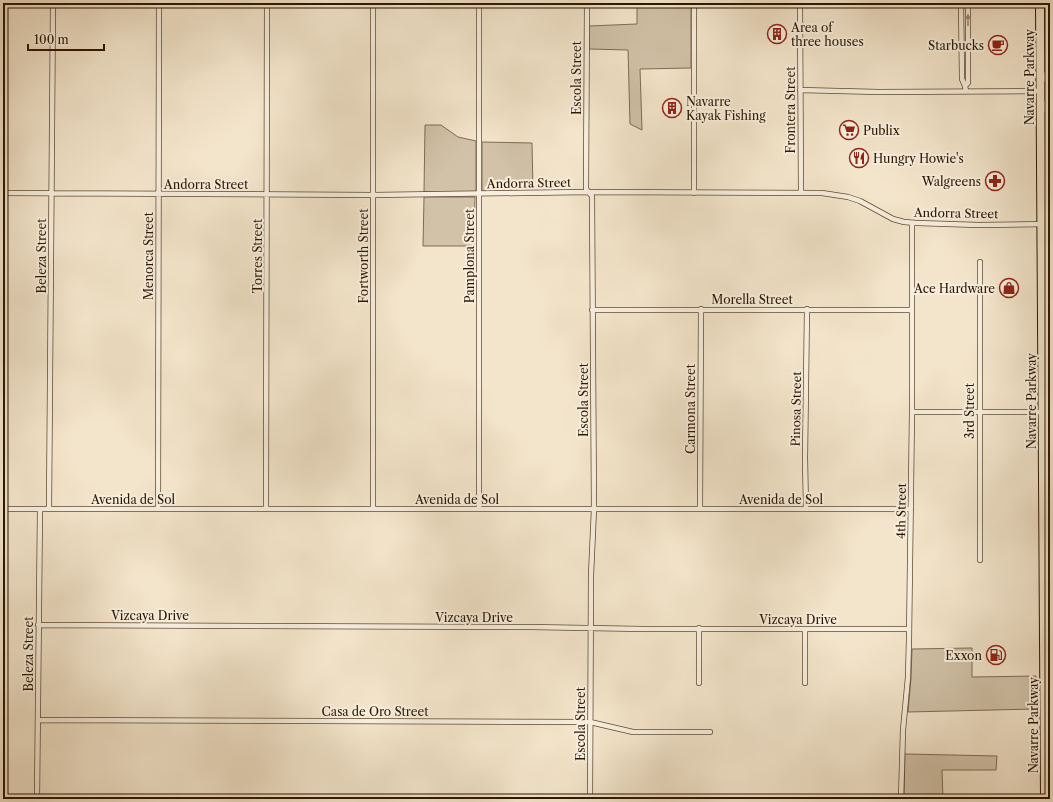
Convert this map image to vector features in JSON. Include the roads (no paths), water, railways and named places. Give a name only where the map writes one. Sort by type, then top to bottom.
[{"type":"highway","name":"Navarre Parkway","points":[[1040,3],[1041,114],[1046,224],[1044,552],[1047,642],[1045,799]]},
{"type":"highway","points":[[1044,552],[1047,558],[1048,625],[1050,628]]},
{"type":"street","name":"Beleza Street","points":[[50,509],[53,3]]},
{"type":"street","name":"Menorca Street","points":[[158,509],[159,3]]},
{"type":"street","name":"Torres Street","points":[[266,509],[267,3]]},
{"type":"street","name":"Fortworth Street","points":[[373,3],[373,509]]},
{"type":"street","name":"Pamplona Street","points":[[479,3],[479,509]]},
{"type":"street","name":"Escola Street","points":[[586,3],[586,189],[592,196],[594,509],[591,575],[590,799]]},
{"type":"street","points":[[694,3],[694,193]]},
{"type":"street","name":"Frontera Street","points":[[800,3],[801,193]]},
{"type":"street","points":[[962,3],[962,79],[966,91]]},
{"type":"street","points":[[965,86],[968,83],[968,3]]},
{"type":"street","points":[[1041,69],[1044,79],[1050,88]]},
{"type":"street","points":[[800,90],[879,92],[1041,91]]},
{"type":"street","points":[[1041,114],[1050,95]]},
{"type":"street","name":"Andorra Street","points":[[3,193],[373,195],[589,192],[822,192],[860,201],[893,219],[912,223],[1046,224]]},
{"type":"street","name":"4th Street","points":[[902,799],[903,730],[908,677],[909,629],[912,412],[912,223]]},
{"type":"street","name":"3rd Street","points":[[980,262],[980,560]]},
{"type":"street","name":"Carmona Street","points":[[700,509],[701,309]]},
{"type":"street","name":"Pinosa Street","points":[[806,509],[805,458],[807,309]]},
{"type":"street","name":"Morella Street","points":[[592,310],[912,310]]},
{"type":"street","points":[[912,412],[1046,412]]},
{"type":"street","name":"Avenida de Sol","points":[[3,509],[911,509]]},
{"type":"street","name":"Beleza Street","points":[[37,799],[40,509]]},
{"type":"street","name":"Vizcaya Drive","points":[[38,625],[699,628],[805,630],[909,629]]},
{"type":"street","points":[[698,683],[699,628]]},
{"type":"street","points":[[805,630],[805,683]]},
{"type":"street","name":"Casa de Oro Street","points":[[38,720],[590,722],[634,732],[710,732]]},
{"type":"place","name":"Area of three houses","points":[[777,34]]},
{"type":"place","name":"Starbucks","points":[[998,45]]},
{"type":"place","name":"Navarre Kayak Fishing","points":[[672,108]]},
{"type":"place","name":"Publix","points":[[849,130]]},
{"type":"place","name":"Hungry Howie's","points":[[859,158]]},
{"type":"place","name":"Walgreens","points":[[995,181]]},
{"type":"place","name":"Ace Hardware","points":[[1009,288]]},
{"type":"place","name":"Exxon","points":[[996,655]]}]
